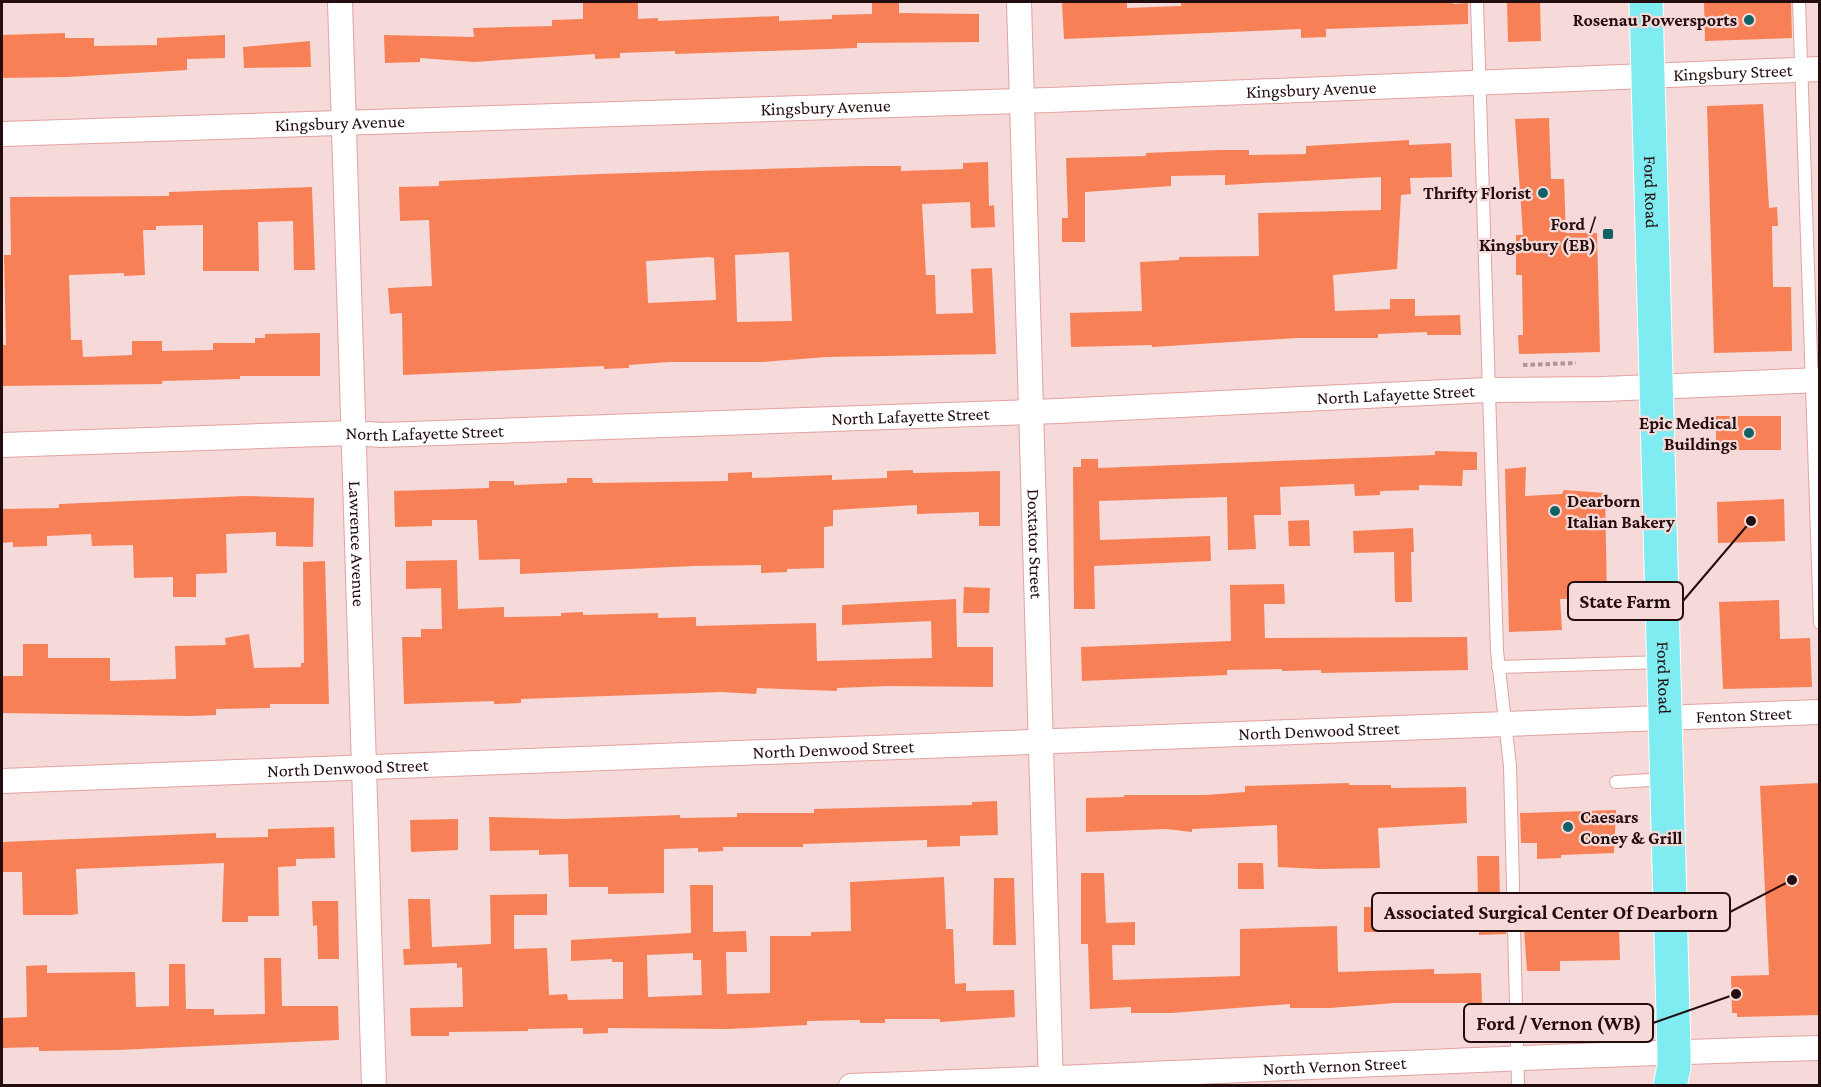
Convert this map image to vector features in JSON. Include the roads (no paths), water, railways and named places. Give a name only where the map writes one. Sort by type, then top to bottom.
[{"type":"main road","name":"Ford Road","points":[[1646,2],[1675,1072]]},
{"type":"street","name":"Lawrence Avenue","points":[[340,2],[374,1086]]},
{"type":"street","name":"Doxtator Street","points":[[1019,2],[1051,1082]]},
{"type":"street","name":"Kingsbury Street","points":[[1648,75],[1810,69]]},
{"type":"street","name":"Kingsbury Avenue","points":[[2,134],[1022,101],[1648,75]]},
{"type":"street","name":"North Lafayette Street","points":[[2,445],[352,433],[382,435],[1032,411],[1487,390],[1815,381]]},
{"type":"street","name":"Fenton Street","points":[[1667,717],[1820,712]]},
{"type":"street","name":"North Denwood Street","points":[[2,781],[1042,743],[1667,717]]},
{"type":"street","name":"North Vernon Street","points":[[851,1086],[1051,1082],[1516,1057],[1675,1072],[1820,1048]]},
{"type":"lane","points":[[1477,2],[1487,390],[1498,667],[1510,766],[1518,1086]]},
{"type":"lane","points":[[1799,2],[1810,69],[1820,623]]},
{"type":"lane","points":[[1498,667],[1664,662]]},
{"type":"lane","points":[[1616,782],[1668,779]]},
{"type":"place","name":"Rosenau Powersports","points":[[1749,20]]},
{"type":"place","name":"Thrifty Florist","points":[[1543,193]]},
{"type":"place","name":"Ford / Kingsbury (EB)","points":[[1608,234]]},
{"type":"place","name":"Epic Medical Buildings","points":[[1749,433]]},
{"type":"place","name":"Dearborn Italian Bakery","points":[[1555,511]]},
{"type":"place","name":"State Farm","points":[[1751,521]]},
{"type":"place","name":"Caesars Coney & Grill","points":[[1568,827]]},
{"type":"place","name":"Associated Surgical Center Of Dearborn","points":[[1792,880]]},
{"type":"place","name":"Ford / Vernon (WB)","points":[[1736,994]]}]
